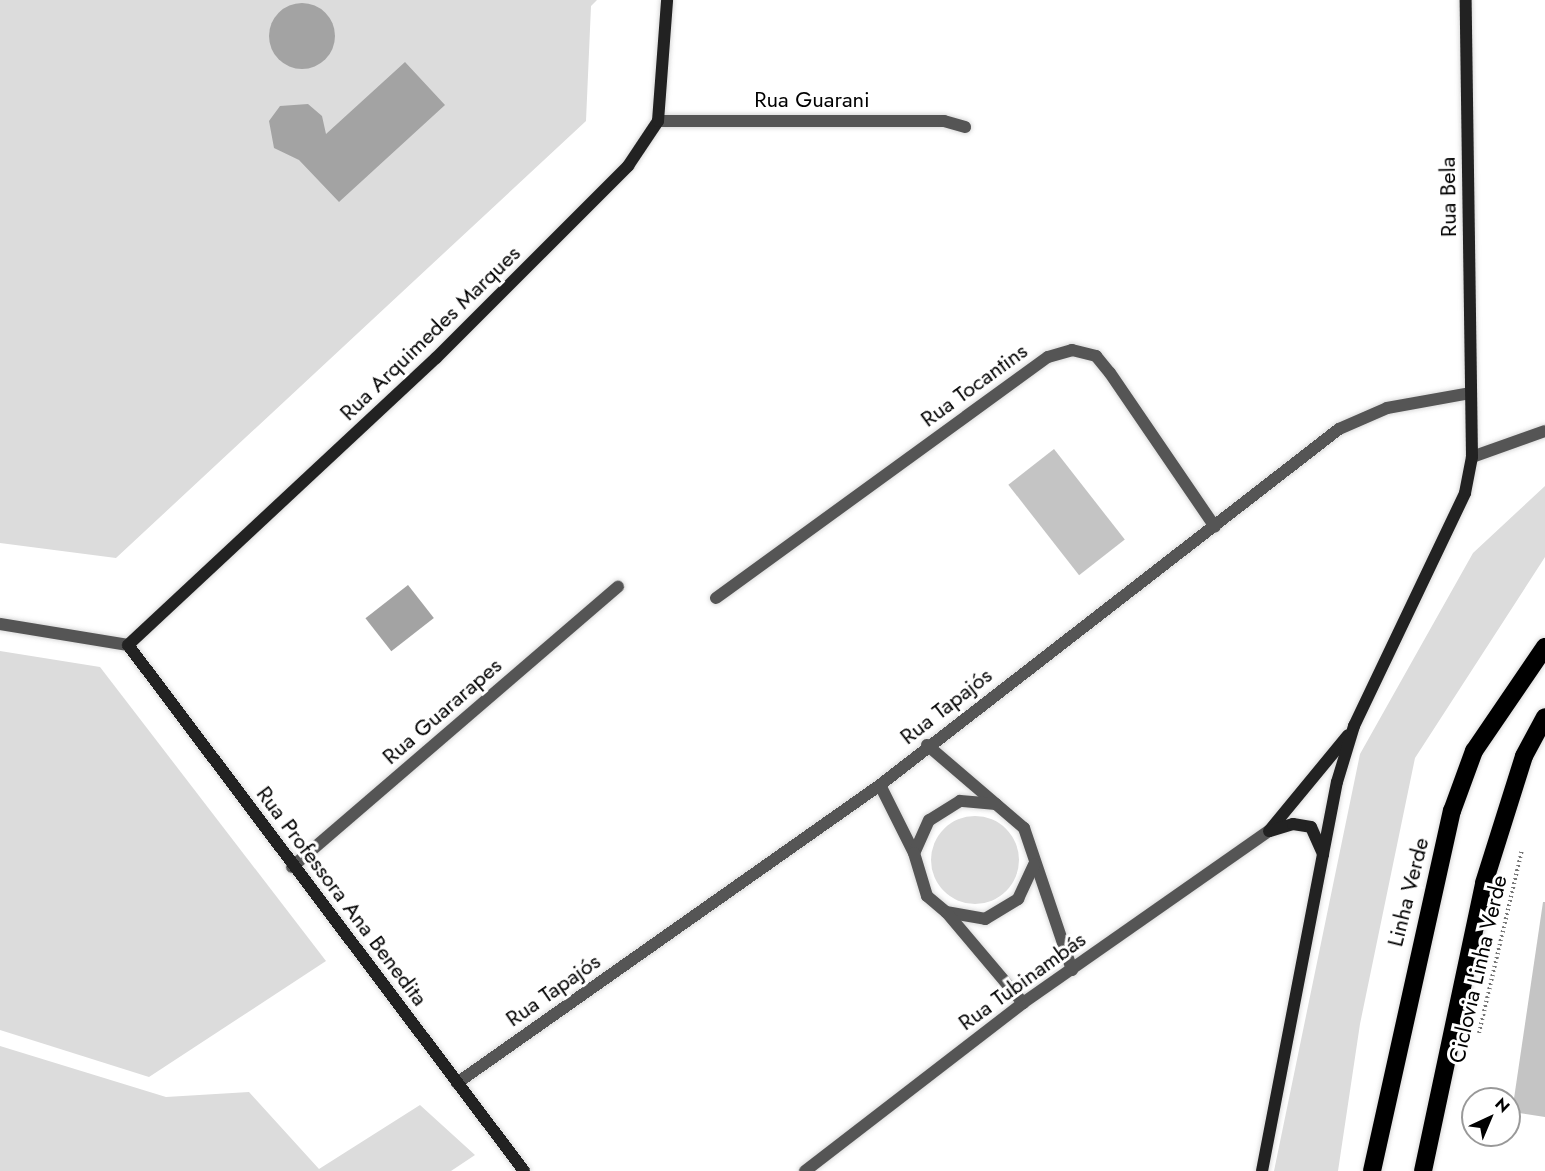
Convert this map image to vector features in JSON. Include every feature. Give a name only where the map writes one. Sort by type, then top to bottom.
[{"type":"highway","name":"Linha Verde","points":[[1372,1171],[1452,811],[1474,751],[1545,647]]},
{"type":"highway","points":[[1423,1171],[1484,884],[1524,756],[1545,717]]},
{"type":"street","name":"Rua Arquimedes Marques","points":[[128,645],[577,219],[628,166],[658,121],[667,0]]},
{"type":"street","name":"Rua Bela","points":[[1354,726],[1453,521],[1472,457],[1466,0]]},
{"type":"street","name":"Rua Guarani","points":[[658,121],[944,121],[965,127]]},
{"type":"street","name":"Rua Tocantins","points":[[716,598],[1048,357],[1072,350],[1096,356],[1110,373],[1215,527]]},
{"type":"street","name":"Rua Tapajós","points":[[456,1083],[880,785],[927,745],[1357,417],[1470,393]]},
{"type":"street","points":[[1472,457],[1545,431]]},
{"type":"street","name":"Rua Guararapes","points":[[292,867],[618,587]]},
{"type":"street","points":[[0,624],[128,645]]},
{"type":"street","name":"Rua Professora Ana Benedita","points":[[128,645],[292,867],[524,1171]]},
{"type":"street","points":[[1269,831],[1354,726]]},
{"type":"street","points":[[1262,1171],[1323,854],[1354,726]]},
{"type":"street","points":[[927,745],[1024,828],[1034,864],[1072,970]]},
{"type":"street","points":[[880,785],[914,853],[919,883],[1023,1004]]},
{"type":"street","points":[[914,853],[924,828],[943,808],[960,801],[996,804]]},
{"type":"street","points":[[1269,831],[1293,824],[1311,827],[1323,854]]},
{"type":"street","name":"Rua Tubinambás","points":[[805,1171],[1023,1004],[1269,831]]},
{"type":"street","points":[[946,912],[965,919],[1003,912],[1029,883],[1034,864]]},
{"type":"path","name":"Ciclovia Linha Verde","points":[[1478,1039],[1523,847]]},
{"type":"shaded area","points":[[0,0],[597,0],[591,6],[586,121],[116,558],[0,543]]},
{"type":"shaded area","points":[[302,3],[315,5],[325,13],[333,23],[335,36],[333,49],[325,59],[315,67],[302,69],[289,67],[279,59],[271,49],[269,36],[271,23],[279,13],[289,5]]},
{"type":"shaded area","points":[[405,62],[445,105],[339,202],[299,160],[274,148],[269,121],[280,106],[308,104],[322,116],[326,134]]},
{"type":"shaded area","points":[[1545,486],[1545,557],[1415,758],[1360,1024],[1338,1171],[1274,1171],[1360,754],[1473,553]]},
{"type":"shaded area","points":[[408,585],[434,618],[391,651],[365,618]]},
{"type":"shaded area","points":[[0,651],[100,667],[326,961],[149,1077],[0,1030]]},
{"type":"shaded area","points":[[975,816],[992,819],[1006,829],[1016,843],[1019,860],[1016,877],[1006,891],[992,901],[975,904],[958,901],[944,891],[934,877],[931,860],[934,843],[944,829],[958,819]]},
{"type":"shaded area","points":[[0,1046],[166,1097],[249,1092],[319,1169],[420,1105],[475,1155],[451,1171],[0,1171]]},
{"type":"building","points":[[1054,449],[1125,540],[1079,575],[1008,485]]},
{"type":"building","points":[[1543,902],[1545,902],[1545,1117],[1521,1113],[1521,1087],[1516,1087]]}]
